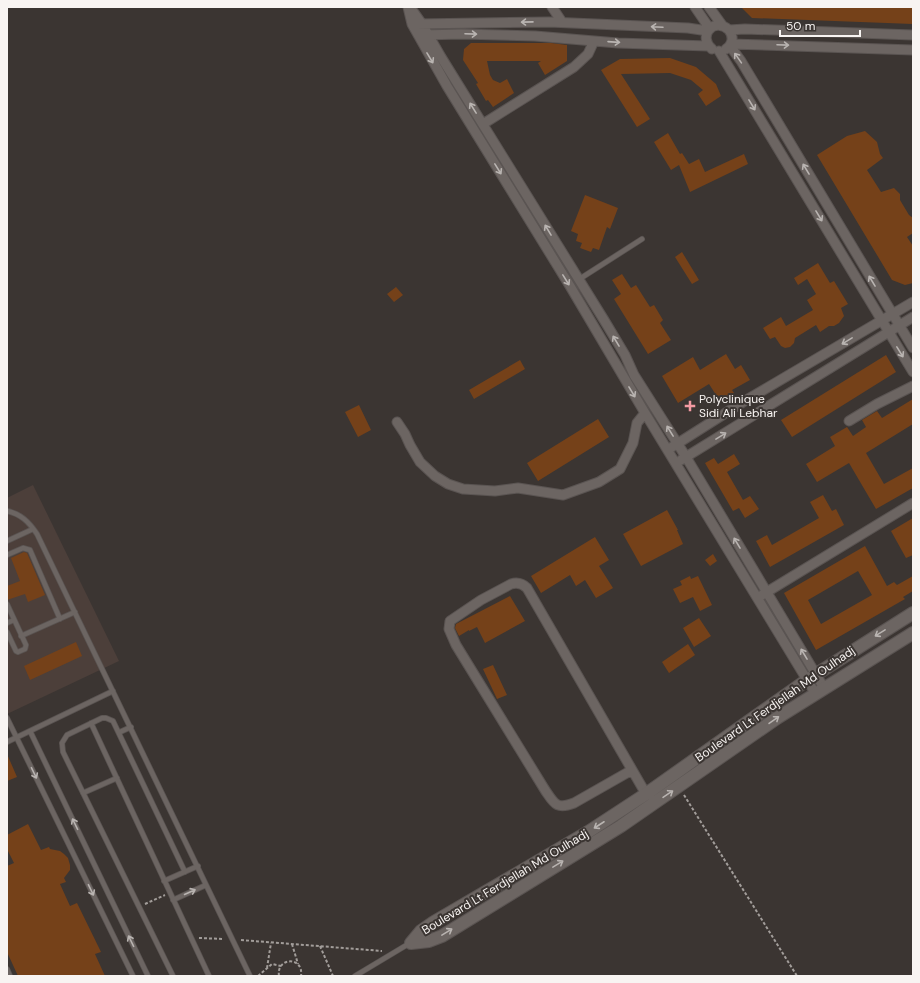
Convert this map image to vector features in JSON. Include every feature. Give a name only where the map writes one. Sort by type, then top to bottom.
[{"type":"street","points":[[409,7],[412,24],[447,86],[566,279],[644,412],[758,598],[820,690]]},
{"type":"street","points":[[409,7],[422,24],[625,356],[634,375],[686,457],[767,592],[812,678]]},
{"type":"street","points":[[552,7],[562,22]]},
{"type":"street","points":[[695,7],[709,30],[706,40],[708,46]]},
{"type":"street","points":[[418,35],[461,34],[535,36],[594,41],[708,46],[711,49],[719,51],[727,49],[732,39],[726,27],[709,7]]},
{"type":"street","points":[[412,24],[562,22],[709,30],[718,25],[745,29],[913,35]]},
{"type":"street","points":[[483,124],[574,67],[588,54],[594,41]]},
{"type":"street","points":[[730,45],[913,50]]},
{"type":"street","points":[[730,45],[913,348]]},
{"type":"street","points":[[719,51],[913,372]]},
{"type":"street","points":[[667,450],[743,402],[913,302]]},
{"type":"street","points":[[676,464],[913,317]]},
{"type":"street","points":[[849,421],[877,404],[913,386]]},
{"type":"street","points":[[397,422],[420,462],[435,476],[448,484],[463,489],[494,492],[518,488],[562,495],[599,482],[620,469],[633,443],[637,423],[644,412]]},
{"type":"street","points":[[758,598],[913,503]]},
{"type":"street","points":[[632,770],[574,803],[563,807],[555,804],[456,644],[449,629],[450,621],[481,600],[515,582],[524,585],[632,770],[646,794]]},
{"type":"street","name":"Boulevard Lt Ferdjellah Md Oulhadj","points":[[411,943],[421,931],[434,922],[588,832],[646,794],[812,678],[913,613]]},
{"type":"street","name":"Boulevard Lt Ferdjellah Md Oulhadj","points":[[411,943],[429,941],[442,936],[621,826],[777,718],[913,633]]},
{"type":"street","points":[[679,771],[683,784]]},
{"type":"street","points":[[614,815],[621,826]]},
{"type":"lane","points":[[578,280],[642,240]]},
{"type":"lane","points":[[7,511],[16,513],[33,529],[75,612],[250,976]]},
{"type":"lane","points":[[7,541],[33,529]]},
{"type":"lane","points":[[7,555],[23,548],[30,550],[60,619]]},
{"type":"lane","points":[[7,604],[26,648],[17,652],[7,632]]},
{"type":"lane","points":[[22,636],[75,612]]},
{"type":"lane","points":[[7,622],[14,620]]},
{"type":"lane","points":[[7,742],[113,691]]},
{"type":"lane","points":[[7,718],[133,976]]},
{"type":"lane","points":[[172,976],[63,752],[62,742],[67,734],[102,718],[110,719],[116,724],[185,872]]},
{"type":"lane","points":[[91,723],[209,976]]},
{"type":"lane","points":[[120,732],[130,727]]},
{"type":"lane","points":[[30,731],[148,976]]},
{"type":"lane","points":[[83,793],[117,778]]},
{"type":"lane","points":[[164,881],[198,866]]},
{"type":"lane","points":[[173,900],[206,885]]},
{"type":"lane","points":[[355,976],[411,943]]},
{"type":"lane","points":[[7,969],[10,976]]},
{"type":"path","points":[[683,784],[796,976]]},
{"type":"path","points":[[191,937],[395,952]]},
{"type":"path","points":[[267,969],[271,943]]},
{"type":"path","points":[[292,944],[298,964],[302,970],[301,976]]},
{"type":"path","points":[[320,946],[333,976]]},
{"type":"path","points":[[280,976],[279,973],[281,966],[287,962],[290,961],[298,964]]},
{"type":"path","points":[[258,976],[272,964],[281,966]]},
{"type":"shaded area","points":[[33,485],[119,661],[7,714],[7,498]]},
{"type":"building","points":[[741,7],[913,7],[913,24],[752,18]]},
{"type":"building","points":[[471,43],[551,43],[567,45],[567,61],[545,75],[538,63],[541,61],[487,61],[490,75],[493,80],[500,83],[507,79],[514,93],[493,107],[488,100],[486,101],[476,84],[478,83],[463,60],[464,49]]},
{"type":"building","points":[[670,58],[696,67],[716,84],[721,96],[706,106],[698,94],[703,90],[691,80],[670,73],[621,74],[650,119],[637,127],[601,70],[620,59]]},
{"type":"building","points":[[865,131],[877,142],[880,154],[883,158],[867,170],[881,192],[894,188],[900,194],[900,200],[909,215],[913,218],[913,233],[907,237],[913,246],[913,283],[905,285],[892,280],[817,155],[847,136]]},
{"type":"building","points":[[668,133],[680,154],[682,153],[689,164],[699,159],[705,172],[744,154],[748,164],[690,192],[679,165],[671,170],[654,142]]},
{"type":"building","points":[[585,195],[618,208],[610,229],[607,227],[599,250],[593,248],[591,252],[580,248],[582,243],[576,241],[578,234],[571,231]]},
{"type":"building","points":[[682,252],[699,280],[692,284],[675,257]]},
{"type":"building","points":[[818,263],[830,283],[834,281],[848,304],[841,308],[844,316],[839,323],[834,326],[829,326],[820,332],[816,325],[795,338],[794,343],[790,347],[785,348],[781,346],[775,337],[770,339],[763,328],[781,317],[786,326],[813,310],[807,300],[816,294],[807,279],[798,285],[794,278]]},
{"type":"building","points":[[622,274],[631,288],[636,285],[650,307],[654,305],[663,320],[660,323],[671,340],[648,354],[614,299],[621,294],[612,280]]},
{"type":"building","points":[[396,287],[403,295],[394,302],[387,294]]},
{"type":"building","points":[[726,354],[735,369],[741,365],[750,380],[732,390],[734,393],[720,401],[709,384],[678,403],[662,376],[693,357],[700,370]]},
{"type":"building","points":[[886,355],[896,372],[792,437],[781,420]]},
{"type":"building","points":[[520,360],[525,369],[474,399],[469,390]]},
{"type":"building","points":[[913,399],[913,424],[866,453],[884,484],[913,468],[913,488],[876,509],[849,463],[817,482],[806,464],[835,446],[830,437],[847,427],[853,436],[866,427],[862,420],[877,411],[882,418]]},
{"type":"building","points":[[359,405],[371,430],[358,437],[345,412]]},
{"type":"building","points":[[598,419],[609,437],[538,481],[527,463]]},
{"type":"building","points":[[734,454],[740,464],[727,472],[743,500],[750,496],[759,509],[745,518],[739,508],[733,511],[705,463],[714,458],[718,464]]},
{"type":"building","points":[[823,495],[832,511],[836,509],[844,525],[770,567],[756,541],[767,535],[772,545],[819,518],[810,502]]},
{"type":"building","points":[[667,510],[678,530],[683,544],[641,566],[623,534]]},
{"type":"building","points":[[913,518],[913,555],[906,558],[891,531]]},
{"type":"building","points":[[595,537],[609,560],[599,566],[613,588],[596,598],[585,580],[576,586],[570,575],[541,593],[531,576]]},
{"type":"building","points":[[865,546],[887,586],[894,582],[897,585],[913,576],[913,591],[903,597],[905,599],[816,650],[784,593]],"holes":[[[858,571],[872,595],[821,624],[808,600]]]},
{"type":"building","points":[[24,552],[27,553],[45,595],[28,602],[25,594],[7,600],[7,586],[20,581],[11,558]]},
{"type":"building","points":[[713,554],[717,561],[710,566],[705,560]]},
{"type":"building","points":[[690,576],[691,579],[698,576],[712,605],[700,611],[693,597],[680,603],[673,589],[682,585],[680,581]]},
{"type":"building","points":[[510,596],[525,621],[485,643],[477,627],[459,636],[455,628],[456,624]]},
{"type":"building","points":[[699,618],[711,636],[694,647],[683,628]]},
{"type":"building","points":[[76,642],[82,656],[30,680],[24,666]]},
{"type":"building","points":[[688,644],[695,655],[669,673],[662,662]]},
{"type":"building","points":[[493,665],[507,695],[497,699],[483,669]]},
{"type":"building","points":[[7,754],[17,777],[7,781]]},
{"type":"building","points":[[28,824],[41,850],[49,847],[50,849],[60,851],[68,858],[70,870],[64,878],[66,882],[60,884],[70,906],[77,903],[101,952],[95,954],[105,976],[18,976],[7,952],[7,866],[14,863],[7,849],[7,835]]},
{"type":"place","name":"Polyclinique Sidi Ali Lebhar","points":[[690,406]]}]
